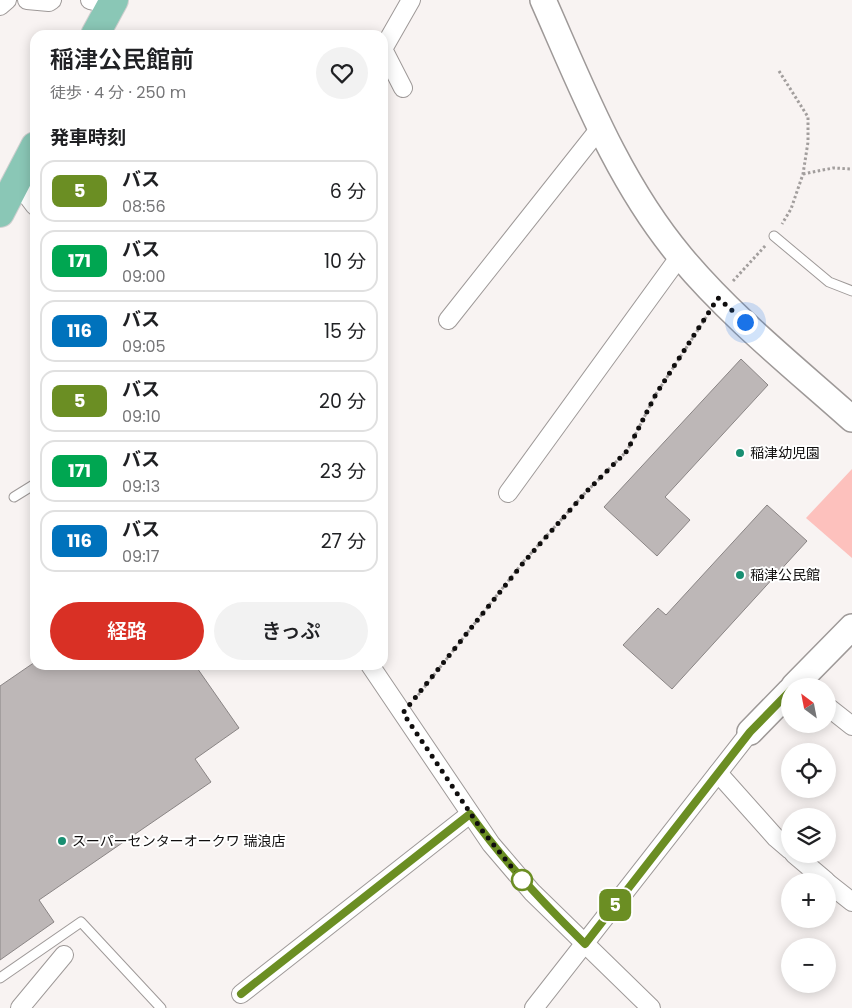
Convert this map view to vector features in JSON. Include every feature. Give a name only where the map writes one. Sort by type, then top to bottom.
[{"type":"main road","points":[[97,30],[105,2]]},
{"type":"main road","points":[[0,213],[8,174],[30,151]]},
{"type":"street","points":[[0,6],[7,0]]},
{"type":"street","points":[[27,0],[49,2],[52,0]]},
{"type":"street","points":[[388,40],[411,0]]},
{"type":"street","points":[[543,0],[600,128],[650,216],[680,256],[718,298],[852,419]]},
{"type":"street","points":[[388,59],[403,88]]},
{"type":"street","points":[[448,320],[600,128]]},
{"type":"street","points":[[8,174],[30,200]]},
{"type":"street","points":[[508,493],[680,256]]},
{"type":"street","points":[[803,678],[852,626]]},
{"type":"street","points":[[373,670],[491,844],[532,892],[651,1008]]},
{"type":"street","points":[[534,1008],[750,732],[781,701]]},
{"type":"street","points":[[836,713],[852,726]]},
{"type":"street","points":[[718,773],[781,842]]},
{"type":"street","points":[[241,994],[470,814]]},
{"type":"street","points":[[805,863],[816,873]]},
{"type":"street","points":[[836,889],[852,902]]},
{"type":"street","points":[[20,1008],[64,955]]},
{"type":"lane","points":[[774,236],[829,282],[852,291]]},
{"type":"lane","points":[[14,497],[30,487]]},
{"type":"lane","points":[[0,978],[81,922],[161,1008]]},
{"type":"path","points":[[403,713],[524,562],[586,492],[627,451],[656,394],[718,298],[774,236],[791,209],[803,174],[808,142],[808,117],[779,71]]},
{"type":"path","points":[[803,174],[832,168],[852,169]]},
{"type":"shaded area","points":[[852,469],[852,558],[806,518]]},
{"type":"building","points":[[741,359],[768,385],[665,497],[690,520],[657,556],[604,507]]},
{"type":"building","name":"稲津公民館","points":[[767,505],[807,541],[672,689],[623,645],[658,608],[666,615]]},
{"type":"building","name":"スーパーセンターオークワ 瑞浪店","points":[[30,665],[30,670],[198,670],[239,728],[195,759],[211,782],[39,900],[54,922],[0,960],[0,686]]},
{"type":"bus line","name":"5","points":[[241,994],[470,814],[491,844],[532,892],[585,944],[750,732],[781,700]]},
{"type":"place","name":"稲津幼児園","points":[[740,453]]},
{"type":"place","name":"稲津公民館","points":[[740,575]]},
{"type":"place","name":"スーパーセンターオークワ 瑞浪店","points":[[62,841]]},
{"type":"route","points":[[522,880],[491,844],[403,713],[524,562],[586,492],[627,451],[656,394],[718,298],[745,322]]}]
